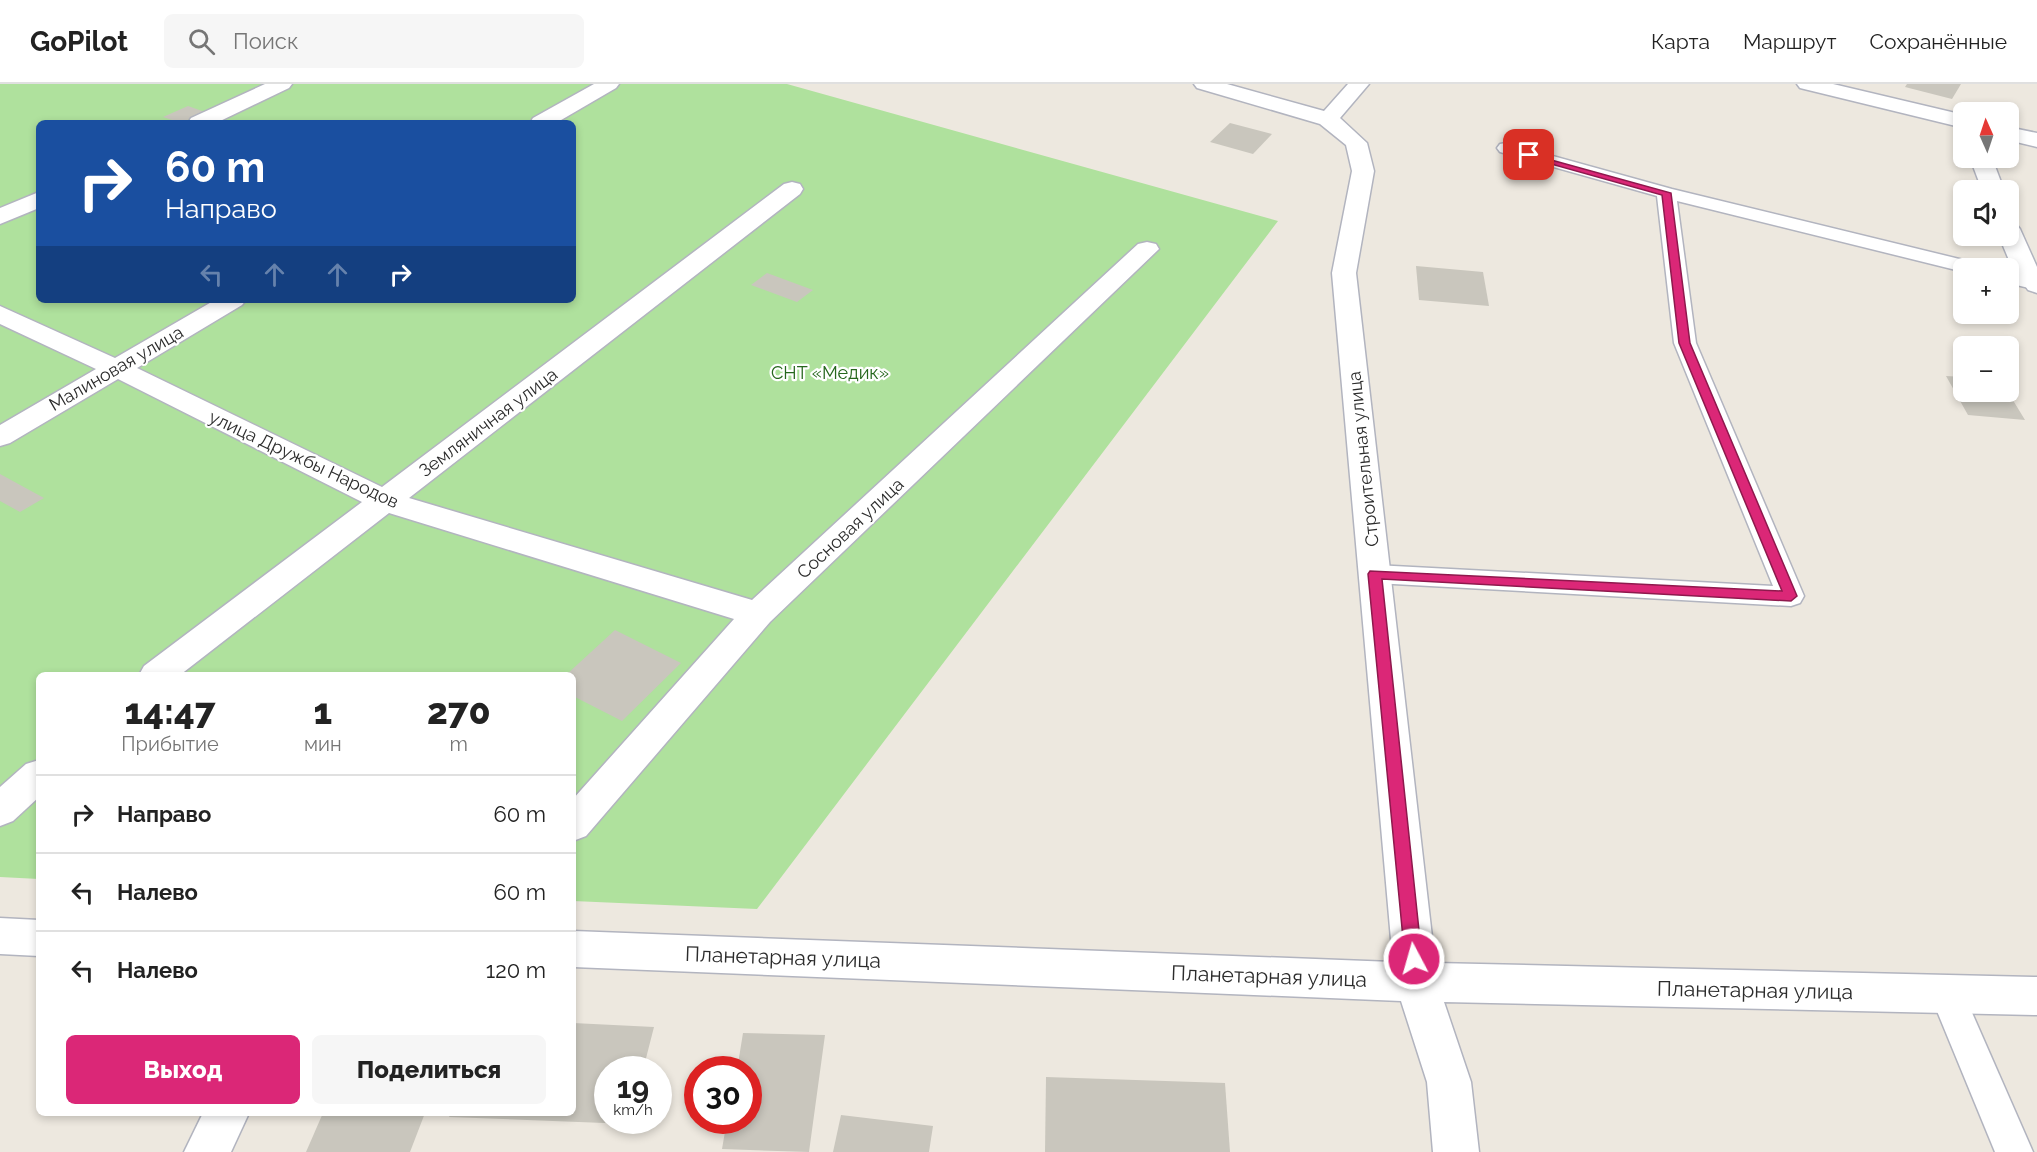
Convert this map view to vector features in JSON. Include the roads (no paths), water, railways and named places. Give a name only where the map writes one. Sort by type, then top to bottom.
[{"type":"street","points":[[205,120],[282,84]]},
{"type":"street","points":[[546,120],[609,84]]},
{"type":"street","name":"Строительная улица","points":[[1203,84],[1328,119],[1356,143],[1363,171],[1344,273],[1416,982],[1449,1082],[1456,1152]]},
{"type":"street","points":[[1328,119],[1359,84]]},
{"type":"street","points":[[1807,84],[1953,119]]},
{"type":"street","points":[[2019,136],[2037,140]]},
{"type":"street","name":"Земляничная улица","points":[[160,672],[792,189]]},
{"type":"street","points":[[0,217],[36,200]]},
{"type":"street","points":[[2015,246],[2023,265],[2037,284]]},
{"type":"street","name":"Сосновая улица","points":[[576,822],[758,614],[1147,249]]},
{"type":"street","name":"Малиновая улица","points":[[0,437],[228,303]]},
{"type":"street","name":"улица Дружбы Народов","points":[[0,314],[116,368],[385,501],[758,614]]},
{"type":"street","points":[[0,810],[36,778]]},
{"type":"street","points":[[0,936],[36,938]]},
{"type":"street","name":"Планетарная улица","points":[[576,949],[1416,982],[2037,996]]},
{"type":"street","points":[[207,1152],[225,1116]]},
{"type":"lane","points":[[1506,148],[1666,193],[1953,263]]},
{"type":"lane","points":[[1375,574],[1791,596],[1685,343],[1666,193]]},
{"type":"lane","points":[[2019,280],[2037,284]]},
{"type":"lane","points":[[1947,994],[2014,1152]]},
{"type":"park label","name":"СНТ «Медик»","points":[[830,372]]}]
